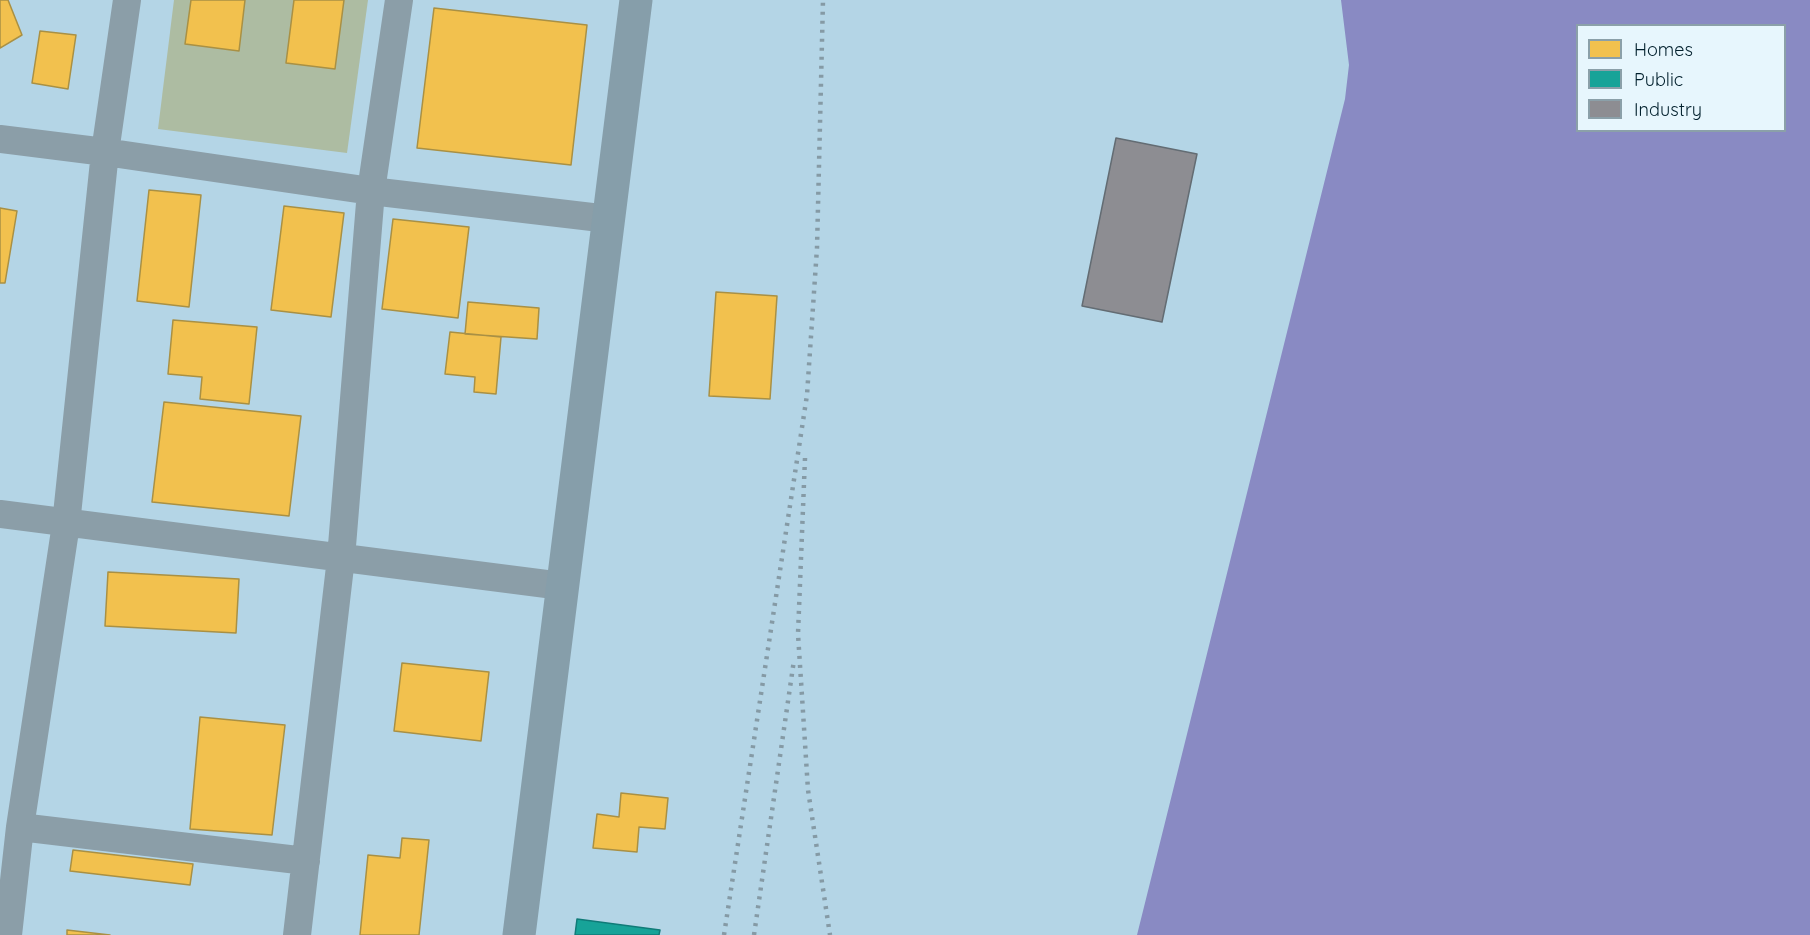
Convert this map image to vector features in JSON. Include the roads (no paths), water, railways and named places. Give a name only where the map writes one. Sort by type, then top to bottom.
[{"type":"highway","points":[[519,935],[636,0]]},
{"type":"street","points":[[8,935],[20,827],[66,524],[105,152],[127,0]]},
{"type":"street","points":[[297,935],[341,558],[371,191],[399,0]]},
{"type":"street","points":[[0,140],[105,152],[371,191],[609,219]]},
{"type":"street","points":[[0,514],[562,586]]},
{"type":"street","points":[[20,827],[306,861]]},
{"type":"water","points":[[1341,0],[1810,0],[1810,935],[1137,935],[1345,99],[1349,65]]},
{"type":"railway","points":[[724,935],[807,395],[817,248],[823,0]]},
{"type":"railway","points":[[805,458],[798,634],[808,790],[830,935]]},
{"type":"railway","points":[[754,935],[794,660]]}]
